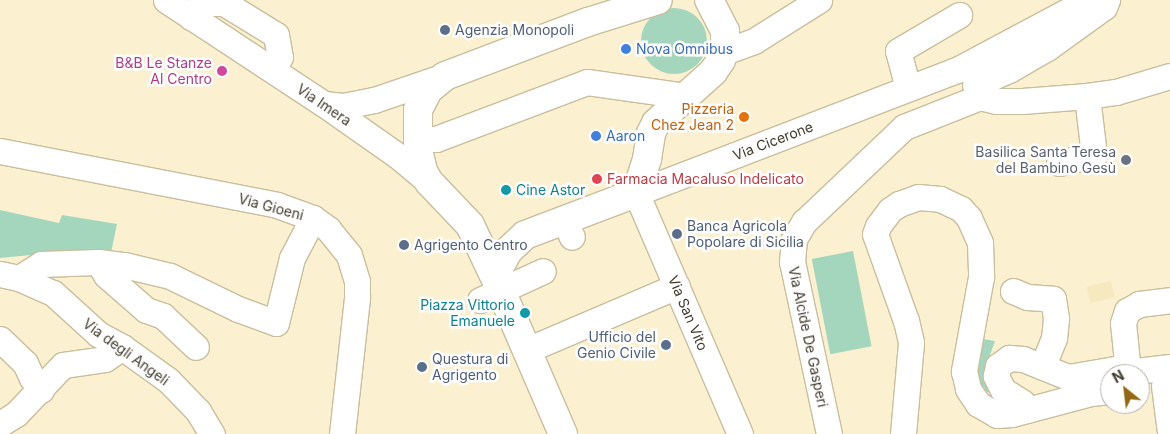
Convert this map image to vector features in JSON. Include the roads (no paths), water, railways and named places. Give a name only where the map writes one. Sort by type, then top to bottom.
[{"type":"main road","points":[[429,182],[420,159],[418,110],[423,99],[434,84],[445,76],[589,11],[658,0]]},
{"type":"main road","points":[[636,192],[654,128],[685,96],[713,72],[724,52],[724,31],[709,6]]},
{"type":"main road","name":"Via Imera","points":[[429,182],[470,225]]},
{"type":"main road","name":"Via Cicerone","points":[[525,235],[575,223],[636,192]]},
{"type":"main road","points":[[470,225],[497,237],[525,235]]},
{"type":"main road","points":[[470,225],[493,291],[527,350],[563,434]]},
{"type":"main road","points":[[493,291],[502,260],[508,250],[525,235]]},
{"type":"street","name":"Via Imera","points":[[166,0],[324,104],[398,156],[429,182]]},
{"type":"street","points":[[724,52],[754,41],[819,0]]},
{"type":"street","points":[[971,84],[1088,0]]},
{"type":"street","points":[[971,84],[1009,70],[1047,48],[1104,7],[1108,0]]},
{"type":"street","points":[[908,88],[901,61],[963,20]]},
{"type":"street","points":[[324,104],[343,106],[374,100],[445,76]]},
{"type":"street","points":[[971,84],[996,101],[1022,101],[1116,92],[1170,76]]},
{"type":"street","points":[[418,139],[436,138],[587,82],[685,96]]},
{"type":"street","name":"Via Cicerone","points":[[636,192],[908,88],[971,84]]},
{"type":"street","name":"Via Alcide De Gasperi","points":[[828,434],[792,262],[794,239],[804,222],[904,127],[971,84]]},
{"type":"street","points":[[1059,163],[1094,155],[1087,96]]},
{"type":"street","name":"Via Gioeni","points":[[0,151],[277,205],[313,218],[328,229],[346,251],[357,281],[342,434]]},
{"type":"street","name":"Via San Vito","points":[[636,192],[740,434]]},
{"type":"street","points":[[903,434],[911,342],[906,321],[875,234],[878,226],[890,210],[899,204],[918,197],[940,199],[961,209],[969,218],[980,243],[981,277],[964,362],[964,380],[972,397],[984,410],[997,415],[1027,410],[1100,393]]},
{"type":"street","points":[[10,276],[41,264],[98,262],[124,265],[170,276],[238,309],[276,323],[292,258],[313,218]]},
{"type":"street","points":[[98,262],[106,275],[146,310],[163,316],[196,347]]},
{"type":"street","points":[[493,291],[543,271]]},
{"type":"street","name":"Via degli Angeli","points":[[10,276],[53,293],[98,334],[122,347],[168,380],[198,411],[212,434]]},
{"type":"street","points":[[527,350],[677,286]]},
{"type":"street","points":[[1013,291],[1027,297],[1053,299],[1056,319],[1054,338],[1042,367]]},
{"type":"street","points":[[1131,364],[1123,323],[1127,311],[1139,304],[1170,300]]},
{"type":"street","points":[[0,338],[25,363],[32,378],[42,390]]},
{"type":"street","points":[[0,424],[16,414],[42,390],[63,365],[105,359],[122,347]]},
{"type":"street","points":[[1027,410],[1022,402],[1003,390],[996,376],[998,366],[1009,358],[1023,359],[1068,377],[1100,372]]},
{"type":"street","points":[[1150,380],[1168,379],[1170,432]]},
{"type":"place","name":"Agenzia Monopoli","points":[[445,30]]},
{"type":"place","name":"Nova Omnibus","points":[[626,49]]},
{"type":"place","name":"B&B Le Stanze Al Centro","points":[[222,71]]},
{"type":"place","name":"Pizzeria Chez Jean 2","points":[[744,117]]},
{"type":"place","name":"Aaron","points":[[596,136]]},
{"type":"place","name":"Basilica Santa Teresa del Bambino Gesù","points":[[1126,160]]},
{"type":"place","name":"Farmacia Macaluso Indelicato","points":[[597,179]]},
{"type":"place","name":"Cine Astor","points":[[506,190]]},
{"type":"place","name":"Banca Agricola Popolare di Sicilia","points":[[677,234]]},
{"type":"place","name":"Agrigento Centro","points":[[404,245]]},
{"type":"place","name":"Piazza Vittorio Emanuele","points":[[525,313]]},
{"type":"place","name":"Ufficio del Genio Civile","points":[[666,345]]},
{"type":"place","name":"Questura di Agrigento","points":[[422,367]]}]
